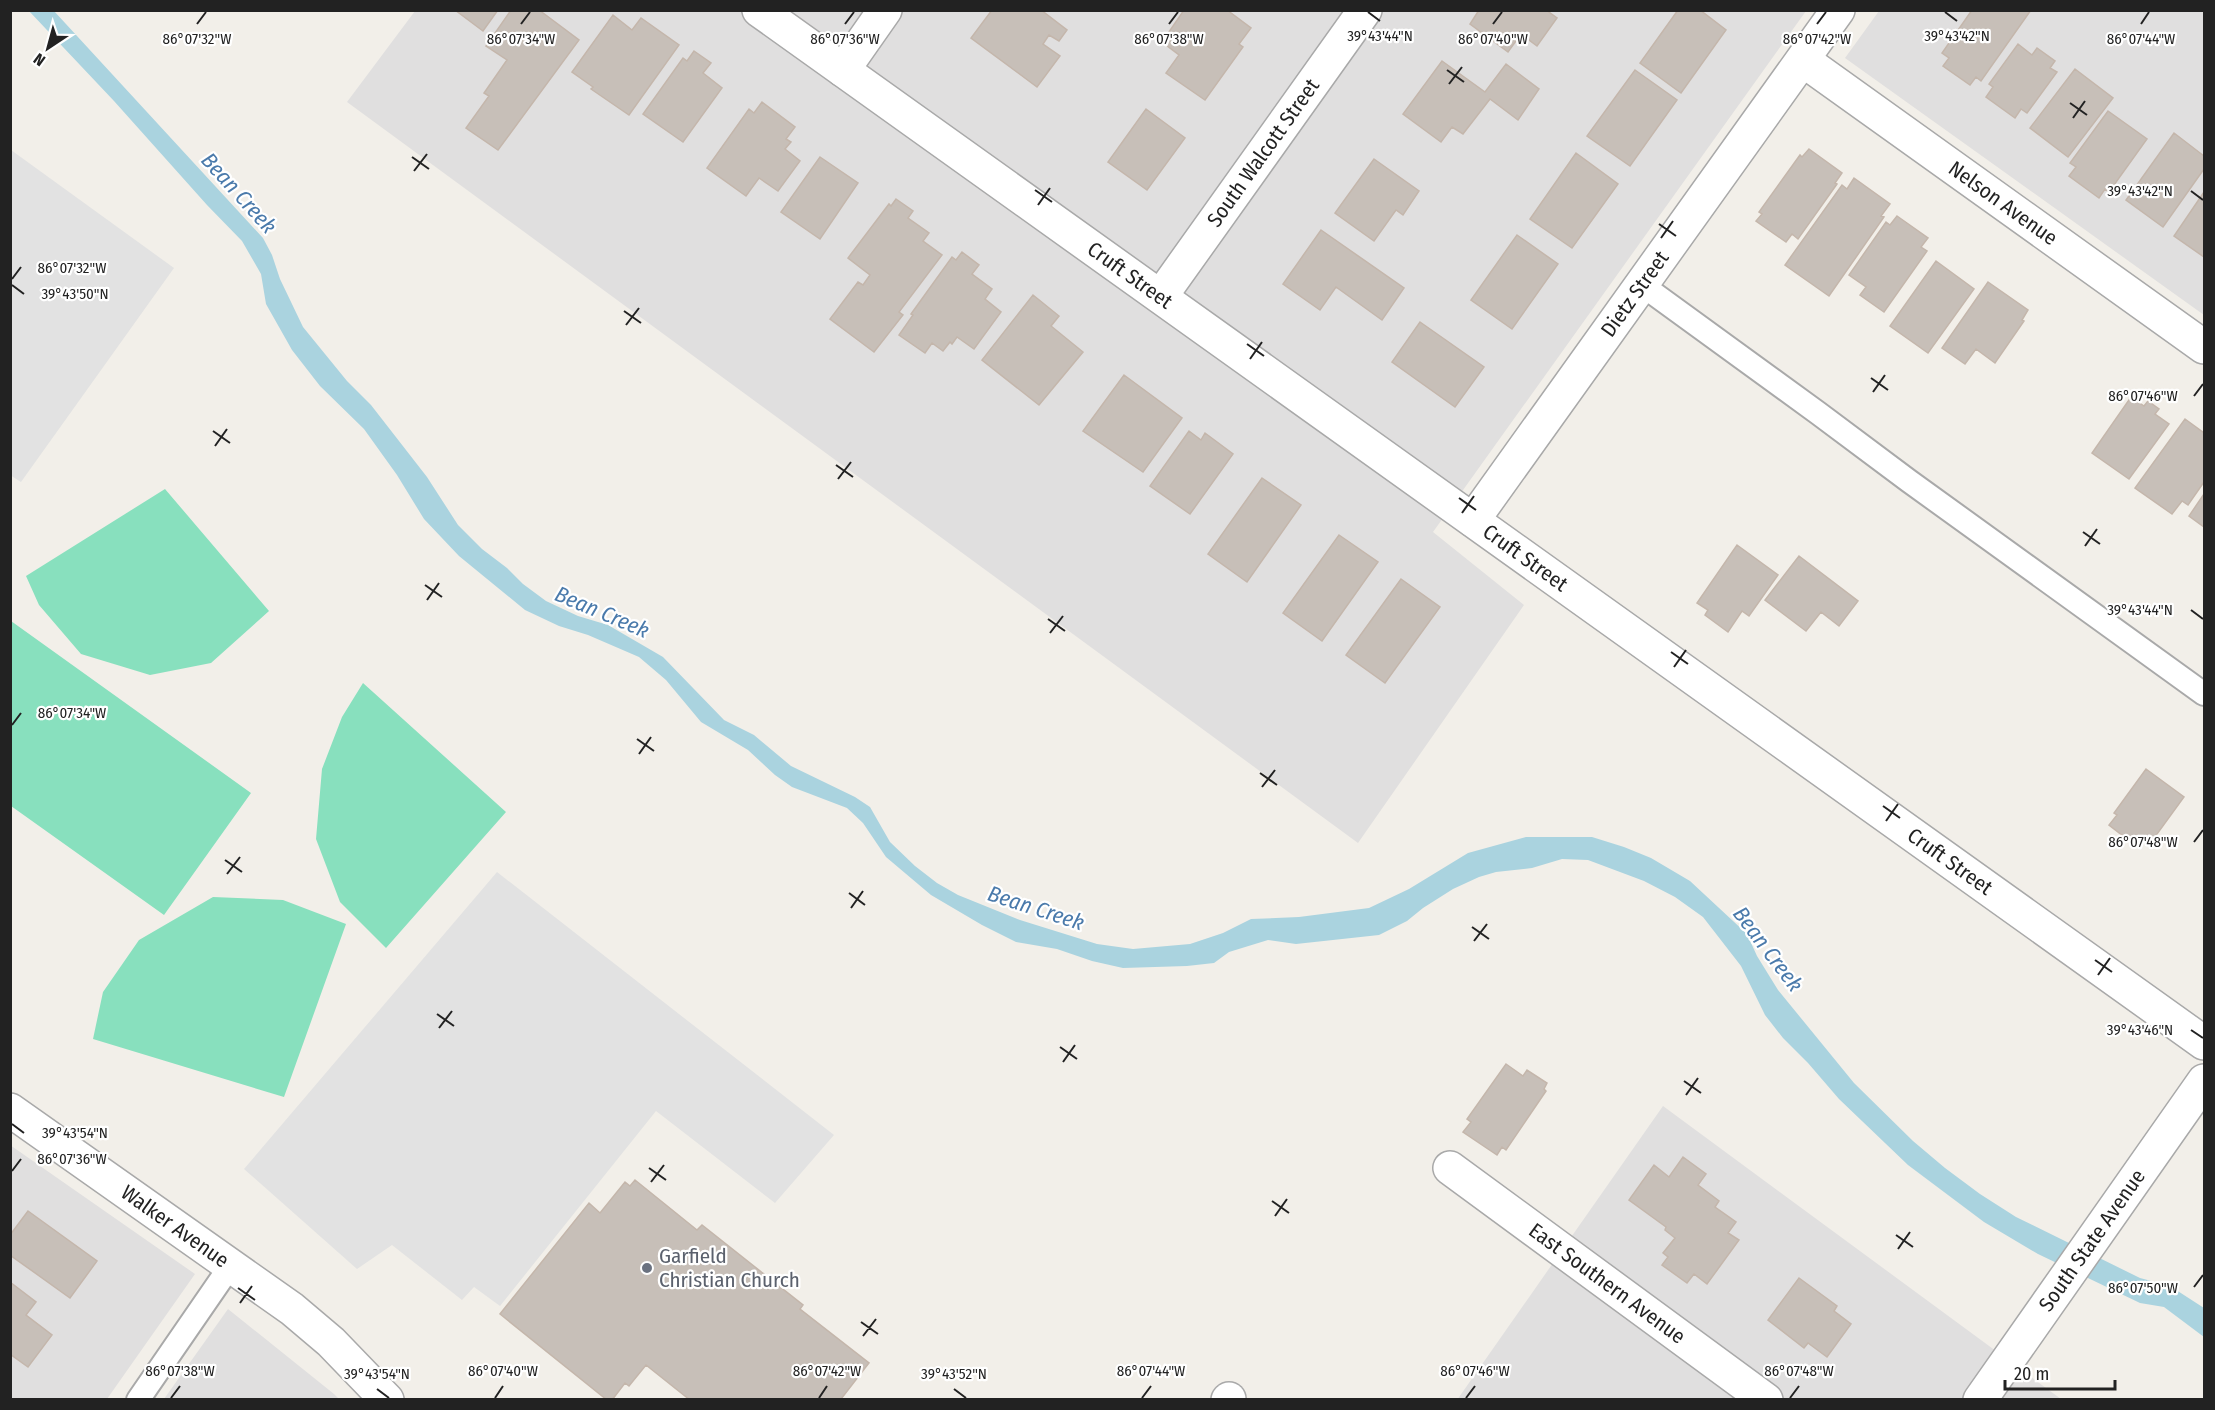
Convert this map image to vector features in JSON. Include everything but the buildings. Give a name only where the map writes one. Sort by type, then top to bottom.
[{"type":"street","name":"Cruft Street","points":[[759,10],[2205,1043]]},
{"type":"street","points":[[843,70],[885,10]]},
{"type":"street","name":"South Walcott Street","points":[[1161,296],[1365,10]]},
{"type":"street","name":"Dietz Street","points":[[1473,520],[1838,10]]},
{"type":"street","name":"Nelson Avenue","points":[[1803,60],[2205,347]]},
{"type":"street","name":"South State Avenue","points":[[1980,1400],[2205,1081]]},
{"type":"street","name":"Walker Avenue","points":[[10,1110],[231,1265],[318,1330],[387,1400]]},
{"type":"street","name":"East Southern Avenue","points":[[1450,1168],[1766,1400]]},
{"type":"lane","points":[[1642,285],[1980,534],[2205,694]]},
{"type":"lane","points":[[138,1400],[231,1265]]},
{"type":"shaded area","points":[[415,11],[1806,11],[1433,532],[1524,605],[1358,843],[347,102]]},
{"type":"shaded area","points":[[1879,11],[2204,11],[2204,315],[1845,58]]},
{"type":"shaded area","points":[[11,150],[174,268],[21,482],[10,475]]},
{"type":"shaded area","points":[[497,872],[834,1135],[775,1203],[656,1111],[500,1306],[474,1287],[462,1300],[392,1245],[357,1269],[244,1169]]},
{"type":"shaded area","points":[[1663,1106],[2061,1399],[1457,1400]]},
{"type":"shaded area","points":[[10,1145],[195,1274],[107,1399],[11,1399]]},
{"type":"shaded area","points":[[228,1309],[334,1394],[339,1399],[164,1399]]},
{"type":"green space","points":[[165,489],[269,611],[211,663],[150,675],[81,654],[39,605],[26,576]]},
{"type":"green space","points":[[11,621],[251,793],[164,915],[11,806]]},
{"type":"green space","points":[[363,683],[506,812],[386,948],[340,902],[316,839],[322,769],[342,717]]},
{"type":"green space","points":[[213,897],[283,900],[346,924],[284,1097],[93,1039],[103,992],[139,940]]},
{"type":"water","name":"Bean Creek","points":[[29,11],[54,11],[263,238],[303,327],[347,381],[371,405],[427,477],[458,525],[482,549],[546,601],[578,616],[608,625],[663,657],[724,720],[754,735],[791,766],[855,797],[870,807],[890,842],[937,883],[958,895],[1020,920],[1097,944],[1133,949],[1190,944],[1223,933],[1251,919],[1299,917],[1369,908],[1409,889],[1468,853],[1526,837],[1592,837],[1624,847],[1651,858],[1690,881],[1747,934],[1757,956],[1778,990],[1854,1083],[1913,1141],[1980,1194],[2016,1217],[2140,1278],[2170,1286],[2204,1308],[2204,1337],[2164,1307],[2140,1303],[2038,1254],[1984,1222],[1908,1165],[1839,1099],[1783,1038],[1765,1015],[1741,966],[1703,917],[1675,897],[1644,881],[1588,860],[1562,859],[1532,868],[1496,872],[1479,877],[1453,889],[1407,921],[1379,935],[1296,944],[1268,940],[1229,952],[1214,963],[1187,966],[1123,968],[1092,961],[1057,949],[1016,942],[931,895],[886,857],[863,823],[847,808],[792,787],[748,750],[701,722],[666,680],[639,657],[588,635],[559,626],[525,610],[459,556],[424,519],[397,475],[364,429],[320,386],[292,350],[266,304],[261,274],[242,241]]},
{"type":"place","name":"Garfield Christian Church","points":[[647,1268]]}]
